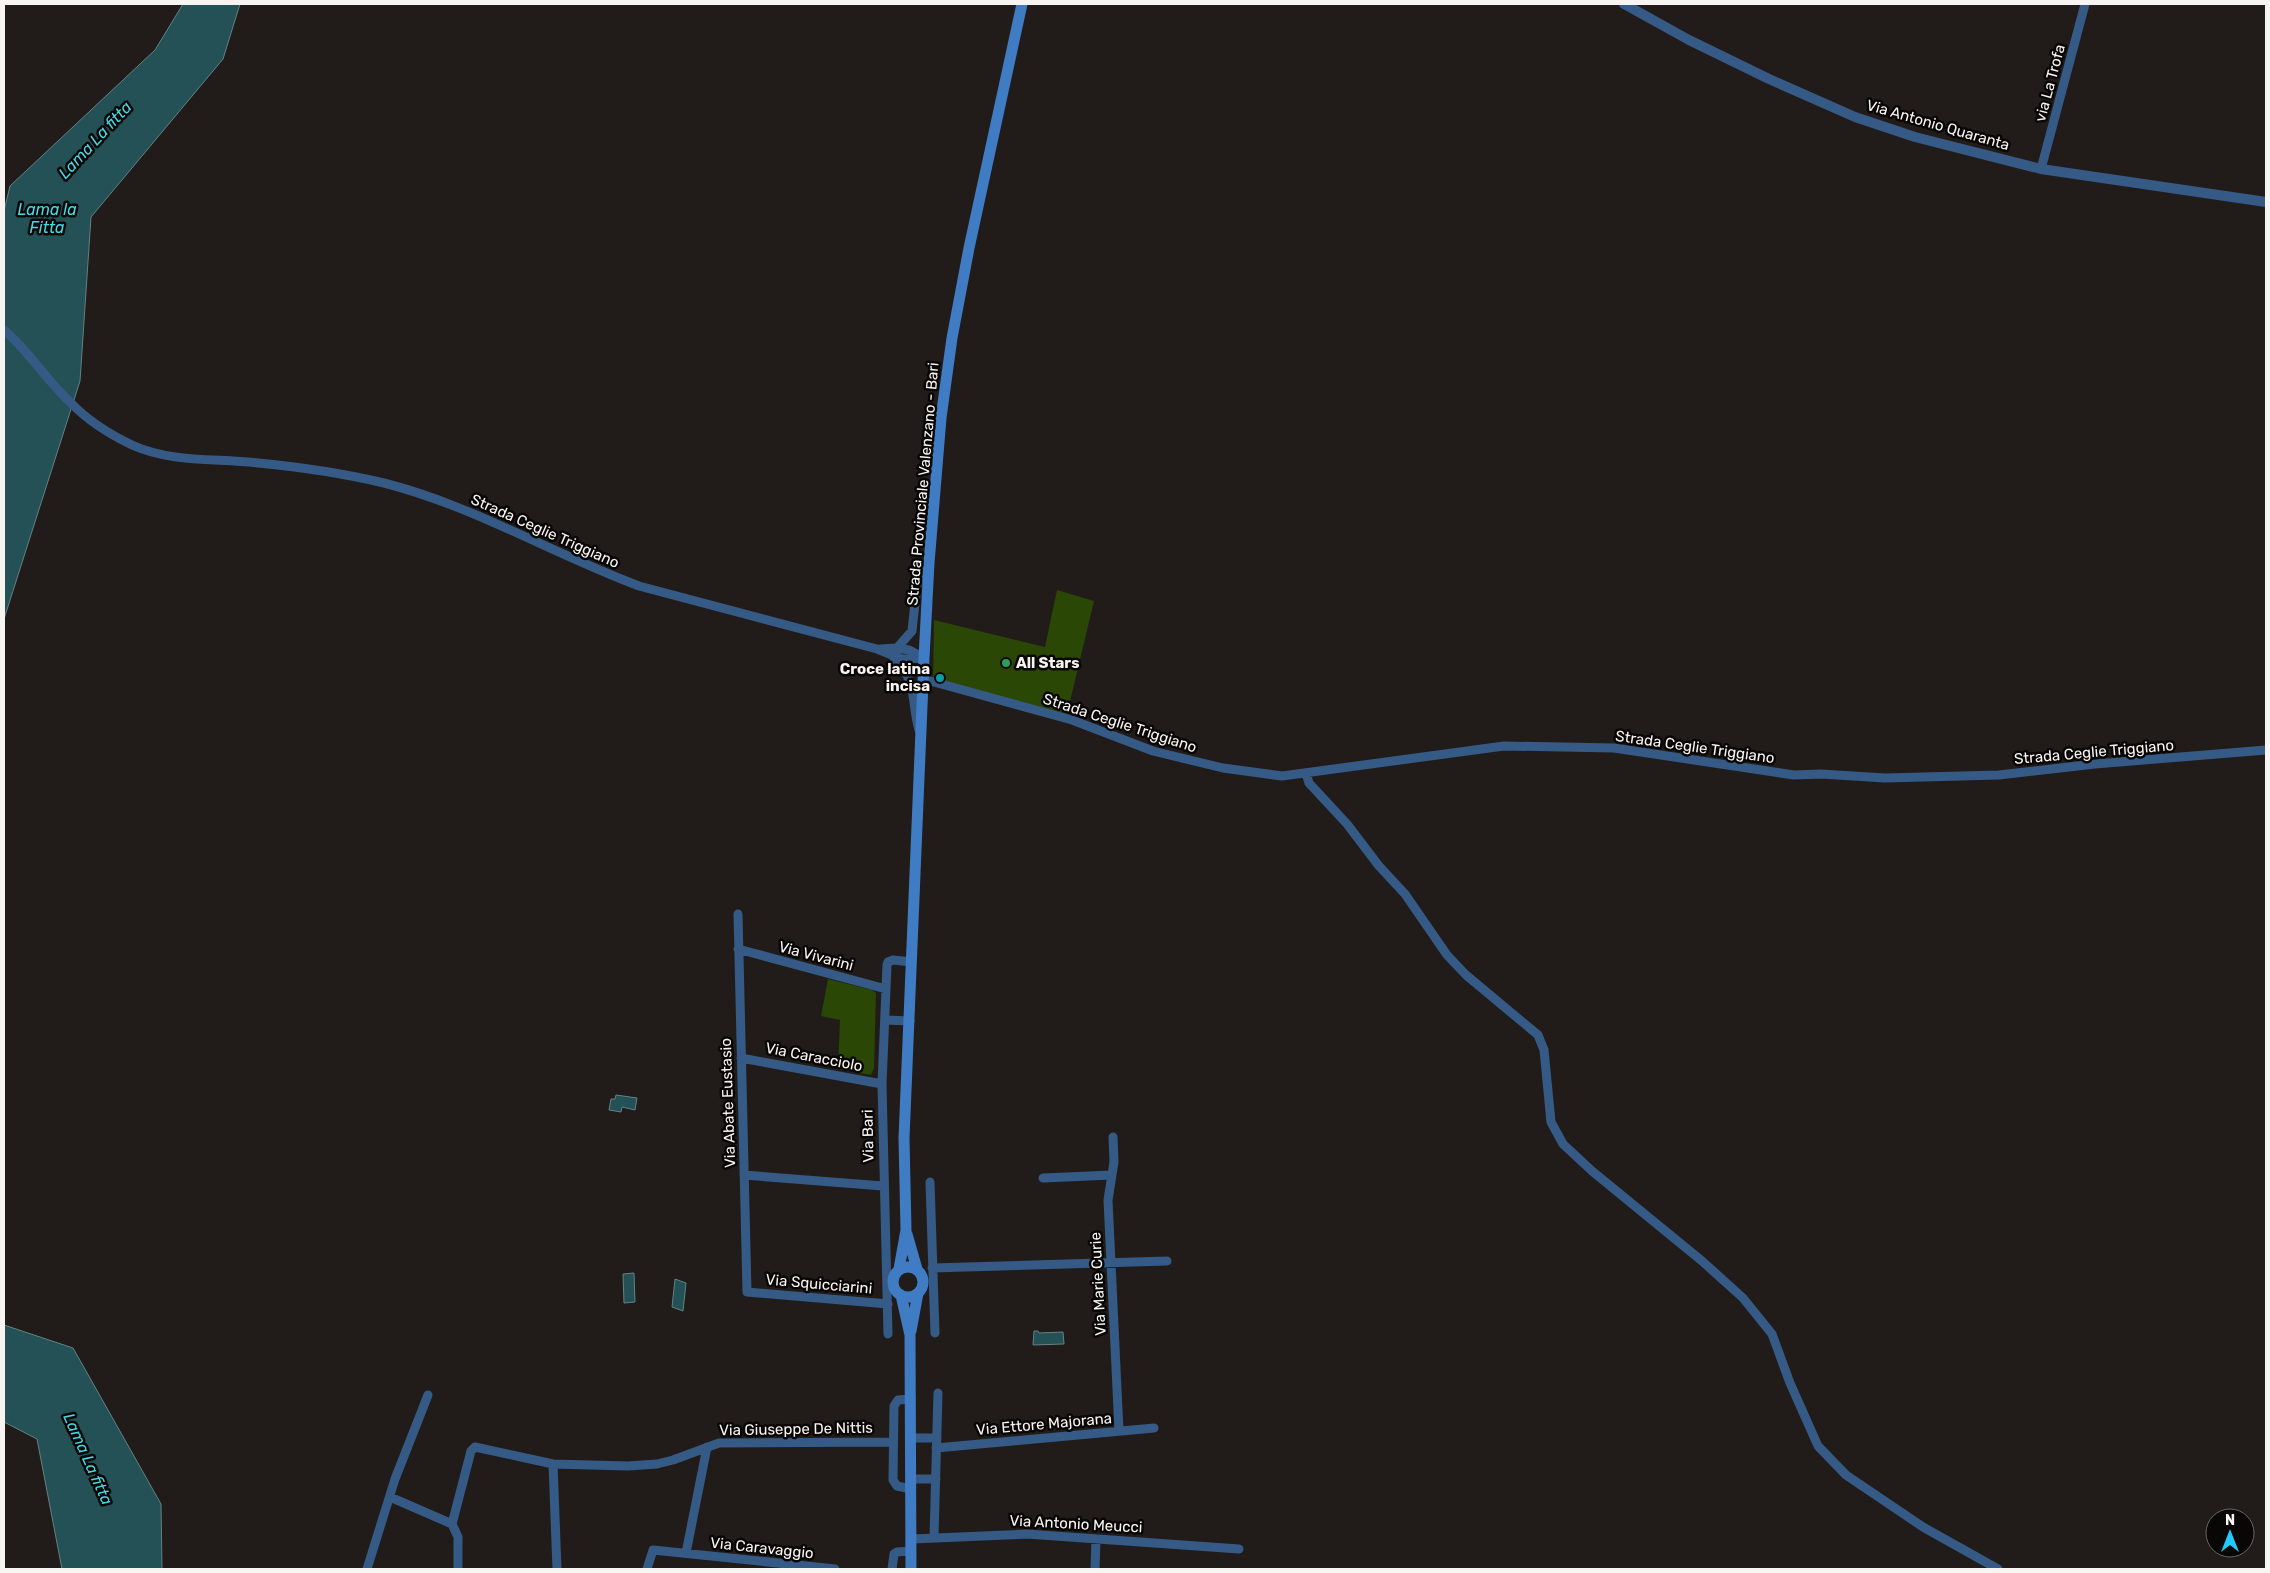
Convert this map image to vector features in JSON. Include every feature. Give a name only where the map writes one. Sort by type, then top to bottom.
[{"type":"main road","name":"Strada Provinciale Valenzano - Bari","points":[[916,854],[929,563],[941,418],[952,338],[971,239],[1022,4]]},
{"type":"main road","name":"Via Bari","points":[[890,1283],[899,1270],[906,1230],[904,1138],[916,854]]},
{"type":"main road","name":"Via Bari","points":[[906,1230],[917,1269],[928,1281]]},
{"type":"main road","points":[[899,1270],[908,1266],[917,1269]]},
{"type":"main road","points":[[890,1283],[901,1295],[910,1297],[918,1293],[928,1281]]},
{"type":"main road","points":[[911,1569],[912,1438],[910,1335],[918,1293]]},
{"type":"main road","points":[[901,1295],[910,1335]]},
{"type":"street","name":"Via Antonio Quaranta","points":[[1624,4],[1690,40],[1855,117],[1914,138],[2042,168],[2266,202]]},
{"type":"street","name":"via La Trofa","points":[[2042,168],[2084,4]]},
{"type":"street","name":"Strada Ceglie Triggiano","points":[[4,330],[24,349],[69,402],[90,421],[132,445],[179,458],[256,462],[322,470],[385,484],[443,501],[602,573],[639,586],[894,652],[908,660],[924,658]]},
{"type":"street","points":[[922,740],[914,713],[912,685],[906,670],[894,652],[912,631],[917,584],[929,563]]},
{"type":"street","name":"Strada Ceglie Triggiano","points":[[924,678],[1072,720],[1153,751],[1188,761],[1282,776],[1504,746],[1614,748],[1794,775],[1821,774],[1885,778],[1999,775],[2095,764],[2266,750]]},
{"type":"street","points":[[1306,773],[1309,783],[1347,824],[1405,894],[1447,955],[1466,975],[1538,1035],[1544,1050],[1551,1122],[1563,1144],[1592,1171],[1702,1260],[1743,1298],[1772,1334],[1790,1383],[1818,1446],[1846,1475],[1923,1527],[1998,1569]]},
{"type":"street","name":"Via Abate Eustasio","points":[[738,914],[747,1292]]},
{"type":"street","name":"Via Vivarini","points":[[738,949],[886,989]]},
{"type":"street","name":"Via Bari","points":[[888,1334],[890,1283],[883,1186],[882,1084],[886,989],[888,962],[893,960],[912,962]]},
{"type":"street","points":[[885,1020],[910,1021]]},
{"type":"street","name":"Via Caracciolo","points":[[741,1058],[882,1084]]},
{"type":"street","name":"Via Marie Curie","points":[[1113,1137],[1112,1175],[1108,1200],[1119,1431]]},
{"type":"street","points":[[744,1175],[883,1186]]},
{"type":"street","points":[[1043,1178],[1112,1175]]},
{"type":"street","name":"Via Bari","points":[[930,1182],[932,1268],[928,1281],[934,1332]]},
{"type":"street","points":[[932,1268],[1167,1261]]},
{"type":"street","name":"Via Squicciarini","points":[[747,1292],[888,1304]]},
{"type":"street","points":[[934,1537],[938,1393]]},
{"type":"street","points":[[367,1569],[390,1497],[428,1395]]},
{"type":"street","points":[[911,1399],[898,1400],[895,1403],[893,1442],[894,1484],[911,1484],[936,1479]]},
{"type":"street","name":"Via Ettore Majorana","points":[[936,1448],[1154,1428]]},
{"type":"street","points":[[912,1438],[937,1438]]},
{"type":"street","name":"Via Giuseppe De Nittis","points":[[452,1524],[472,1449],[478,1447],[553,1464],[582,1466],[657,1464],[688,1455],[707,1446],[728,1442],[893,1442]]},
{"type":"street","name":"Via Caravaggio","points":[[686,1553],[707,1446]]},
{"type":"street","points":[[553,1464],[557,1569]]},
{"type":"street","points":[[390,1497],[452,1524],[458,1537],[458,1569]]},
{"type":"street","name":"Via Antonio Meucci","points":[[912,1539],[1019,1534],[1239,1549]]},
{"type":"street","points":[[1095,1569],[1096,1539]]},
{"type":"street","name":"Via Caravaggio","points":[[647,1569],[653,1550],[835,1569]]},
{"type":"street","points":[[892,1569],[894,1554],[911,1551]]},
{"type":"green space","name":"All Stars","points":[[1057,590],[1094,601],[1067,714],[933,679],[934,620],[1045,647]]},
{"type":"green space","points":[[828,979],[872,990],[876,993],[874,1068],[871,1075],[838,1069],[840,1020],[821,1016]]},
{"type":"water","name":"Lama la Fitta","points":[[183,4],[240,4],[223,59],[91,217],[80,381],[4,619],[4,211],[10,186],[155,50]]},
{"type":"water","points":[[616,1095],[637,1098],[635,1110],[622,1107],[621,1112],[609,1110],[611,1099],[615,1099]]},
{"type":"water","points":[[634,1273],[635,1302],[624,1303],[623,1274]]},
{"type":"water","points":[[675,1279],[686,1283],[683,1311],[672,1307]]},
{"type":"water","name":"Lama la Fitta","points":[[4,1325],[73,1348],[161,1504],[162,1569],[62,1569],[37,1439],[4,1422]]},
{"type":"water","points":[[1034,1331],[1039,1333],[1063,1332],[1064,1344],[1033,1345]]},
{"type":"place","name":"All Stars","points":[[1006,663]]},
{"type":"place","name":"Croce latina incisa","points":[[940,678]]},
{"type":"water label","name":"Lama La fitta","points":[[95,140]]},
{"type":"water label","name":"Lama La fitta","points":[[88,1459]]}]
